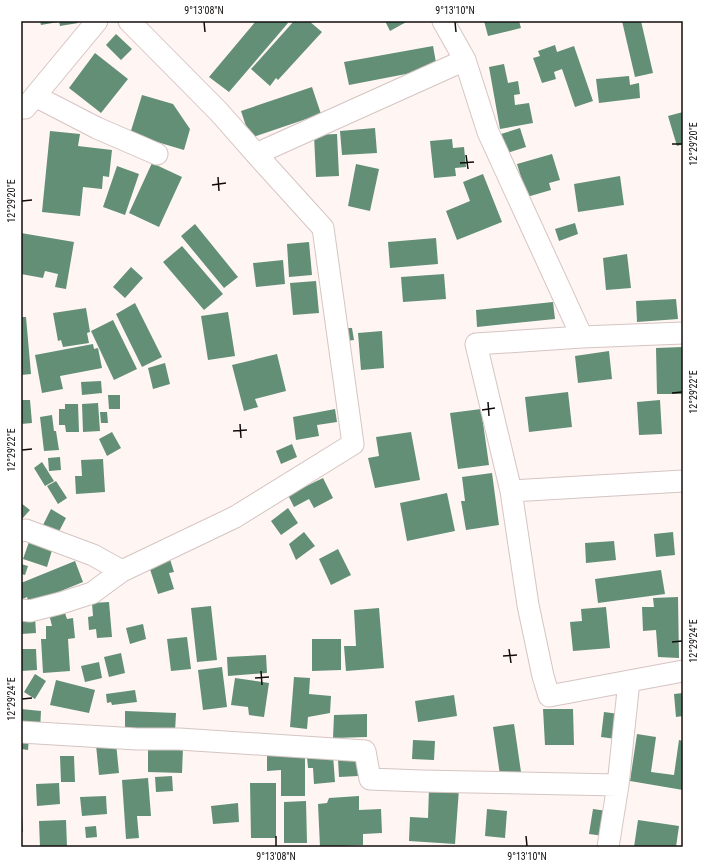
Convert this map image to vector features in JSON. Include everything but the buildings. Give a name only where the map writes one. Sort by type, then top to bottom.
[{"type":"street","points":[[97,21],[28,102],[97,128],[157,154]]},
{"type":"street","points":[[21,610],[30,611],[92,593],[122,571],[235,517],[353,444],[323,228],[220,112],[129,21]]},
{"type":"street","points":[[443,21],[466,60],[488,132],[582,337]]},
{"type":"street","points":[[256,154],[466,60]]},
{"type":"street","points":[[683,333],[582,337],[476,344],[511,491],[528,605],[543,676],[549,696],[683,671]]},
{"type":"street","points":[[511,491],[683,481]]},
{"type":"street","points":[[21,531],[26,530],[93,555],[122,571]]},
{"type":"street","points":[[608,847],[618,785],[629,681]]},
{"type":"street","points":[[21,732],[137,739],[179,738],[365,751],[370,779],[429,782],[618,785]]}]
